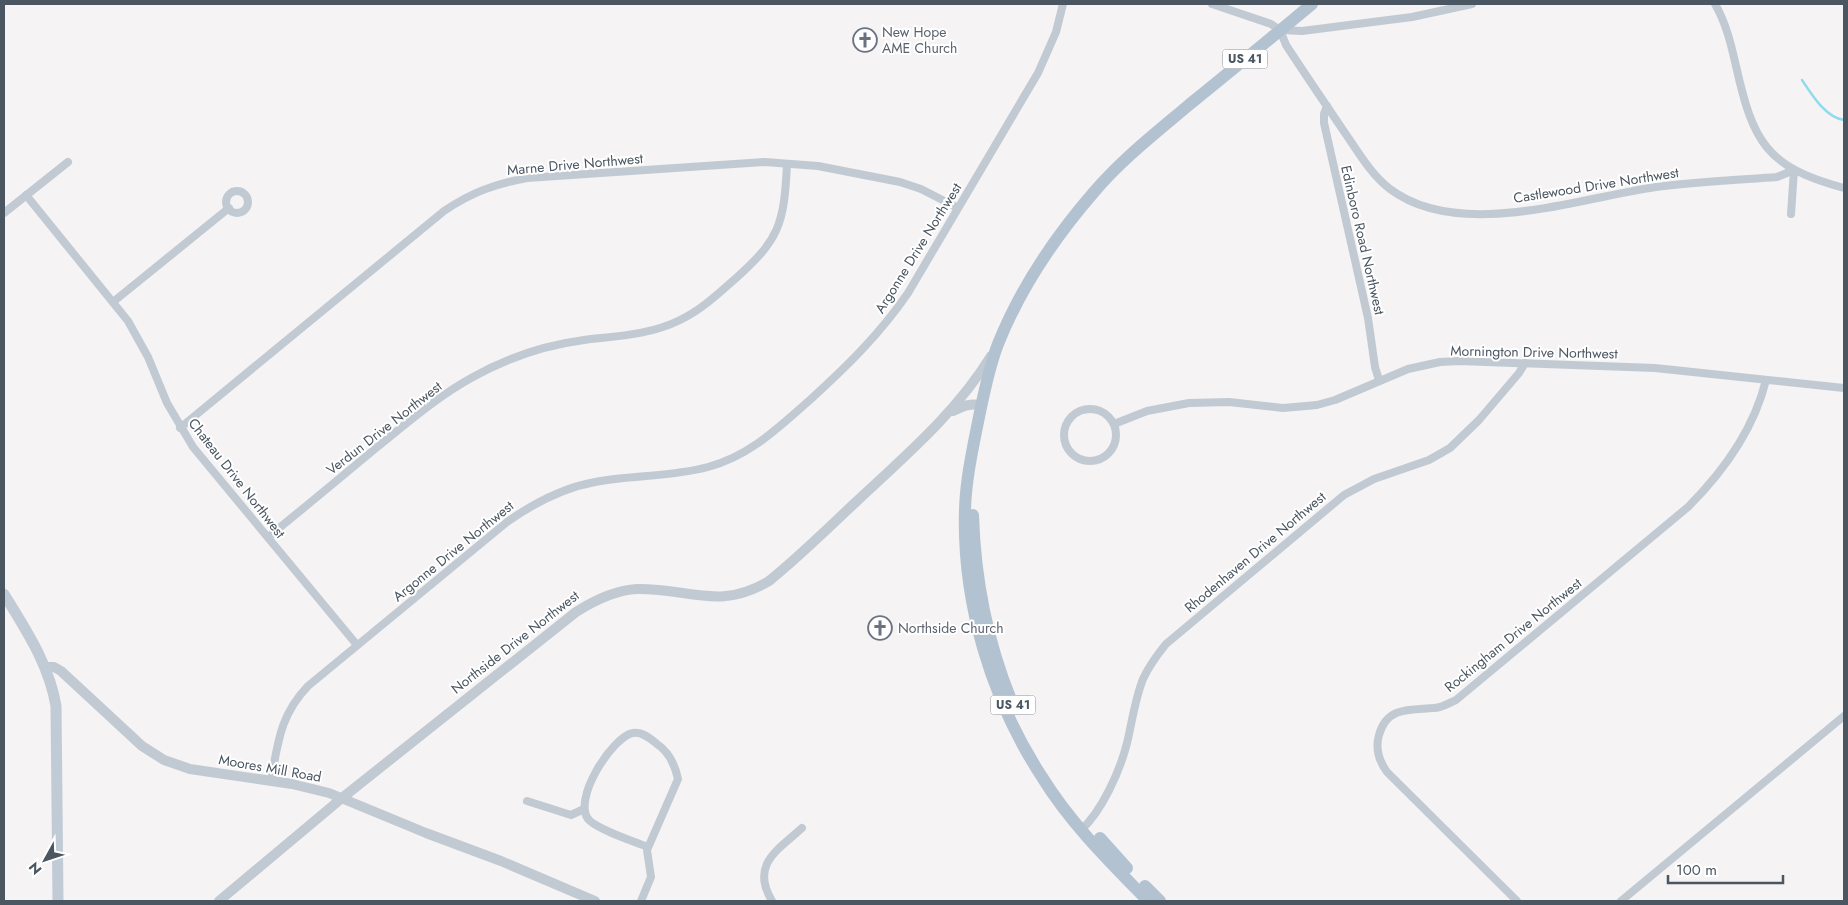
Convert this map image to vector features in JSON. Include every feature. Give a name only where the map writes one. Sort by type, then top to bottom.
[{"type":"main road","name":"Northside Drive Northwest","points":[[982,401],[998,344],[1015,308],[1041,262],[1067,224],[1094,192],[1135,150],[1312,4]]},
{"type":"main road","name":"US 41","points":[[982,401],[967,483],[965,509],[967,565],[972,598],[988,663],[1010,719],[1042,778],[1148,901]]},
{"type":"main road","points":[[4,594],[46,667],[56,706],[58,901]]},
{"type":"main road","name":"US 41","points":[[1084,827],[1160,901]]},
{"type":"street","name":"Argonne Drive Northwest","points":[[271,780],[280,732],[291,706],[308,686],[507,522],[542,500],[567,489],[594,482],[686,472],[736,457],[763,441],[846,367],[884,325],[908,293],[1039,70],[1056,32],[1063,4]]},
{"type":"street","points":[[1212,4],[1271,24],[1280,30],[1321,30],[1412,17],[1472,4]]},
{"type":"street","points":[[1715,4],[1725,26],[1753,126],[1768,149],[1794,170],[1817,180],[1844,188]]},
{"type":"street","name":"Castlewood Drive Northwest","points":[[1280,30],[1286,45],[1362,158],[1383,183],[1408,201],[1436,211],[1461,213],[1510,212],[1562,205],[1656,187],[1777,177],[1794,170]]},
{"type":"street","name":"Edinboro Road Northwest","points":[[1327,106],[1324,114],[1324,123],[1368,318],[1375,367],[1379,380]]},
{"type":"street","points":[[4,213],[68,162]]},
{"type":"street","name":"Marne Drive Northwest","points":[[180,428],[444,211],[479,190],[502,182],[528,178],[765,162],[818,166],[900,182],[920,189],[958,208]]},
{"type":"street","name":"Verdun Drive Northwest","points":[[268,538],[428,406],[475,376],[510,360],[548,347],[583,340],[636,334],[657,329],[680,320],[703,306],[755,261],[772,239],[780,223],[784,206],[787,164]]},
{"type":"street","points":[[1792,214],[1794,170]]},
{"type":"street","name":"Chateau Drive Northwest","points":[[26,195],[128,321],[140,340],[167,403],[180,428],[193,447],[357,645]]},
{"type":"street","points":[[113,302],[229,208]]},
{"type":"street","name":"Northside Drive Northwest","points":[[219,901],[342,798],[576,612],[594,601],[614,593],[638,589],[708,597],[727,597],[749,592],[769,580],[901,460],[947,414],[975,379],[998,344]]},
{"type":"street","name":"Mornington Drive Northwest","points":[[1114,424],[1146,411],[1189,403],[1229,402],[1283,408],[1317,405],[1335,400],[1408,369],[1440,362],[1647,367],[1844,388]]},
{"type":"street","name":"Rhodenhaven Drive Northwest","points":[[1084,827],[1098,812],[1108,791],[1126,745],[1142,681],[1154,659],[1166,644],[1344,496],[1374,479],[1429,460],[1450,448],[1479,420],[1520,372],[1524,363]]},
{"type":"street","name":"Rockingham Drive Northwest","points":[[1517,901],[1387,772],[1381,764],[1378,754],[1377,743],[1380,732],[1388,719],[1400,711],[1413,708],[1436,708],[1456,700],[1688,507],[1712,484],[1739,444],[1750,424],[1766,380]]},
{"type":"street","points":[[959,400],[970,395],[982,401]]},
{"type":"street","name":"Northside Drive Northwest","points":[[947,414],[964,405],[982,401]]},
{"type":"street","points":[[1089,408],[1099,410],[1108,415],[1114,424],[1116,434],[1114,445],[1100,459],[1089,461],[1079,458],[1070,452],[1064,433],[1066,424],[1072,415],[1080,410],[1089,408]]},
{"type":"street","name":"Moores Mill Road","points":[[46,667],[54,667],[61,671],[142,746],[164,760],[190,769],[271,780],[312,788],[501,861],[595,901]]},
{"type":"street","points":[[1621,901],[1844,716]]},
{"type":"street","points":[[642,901],[651,878],[647,858],[648,847],[678,779],[669,756],[651,739],[641,733],[633,733],[620,739],[593,775],[585,794],[584,809],[588,819],[600,827],[648,847]]},
{"type":"street","points":[[526,801],[571,815],[584,809]]},
{"type":"street","points":[[772,901],[765,886],[764,876],[769,859],[774,852],[802,828]]},
{"type":"waterway","points":[[1802,80],[1825,110],[1831,115],[1844,120]]},
{"type":"place","name":"New Hope AME Church","points":[[865,40]]},
{"type":"place","name":"Northside Church","points":[[880,628]]}]
